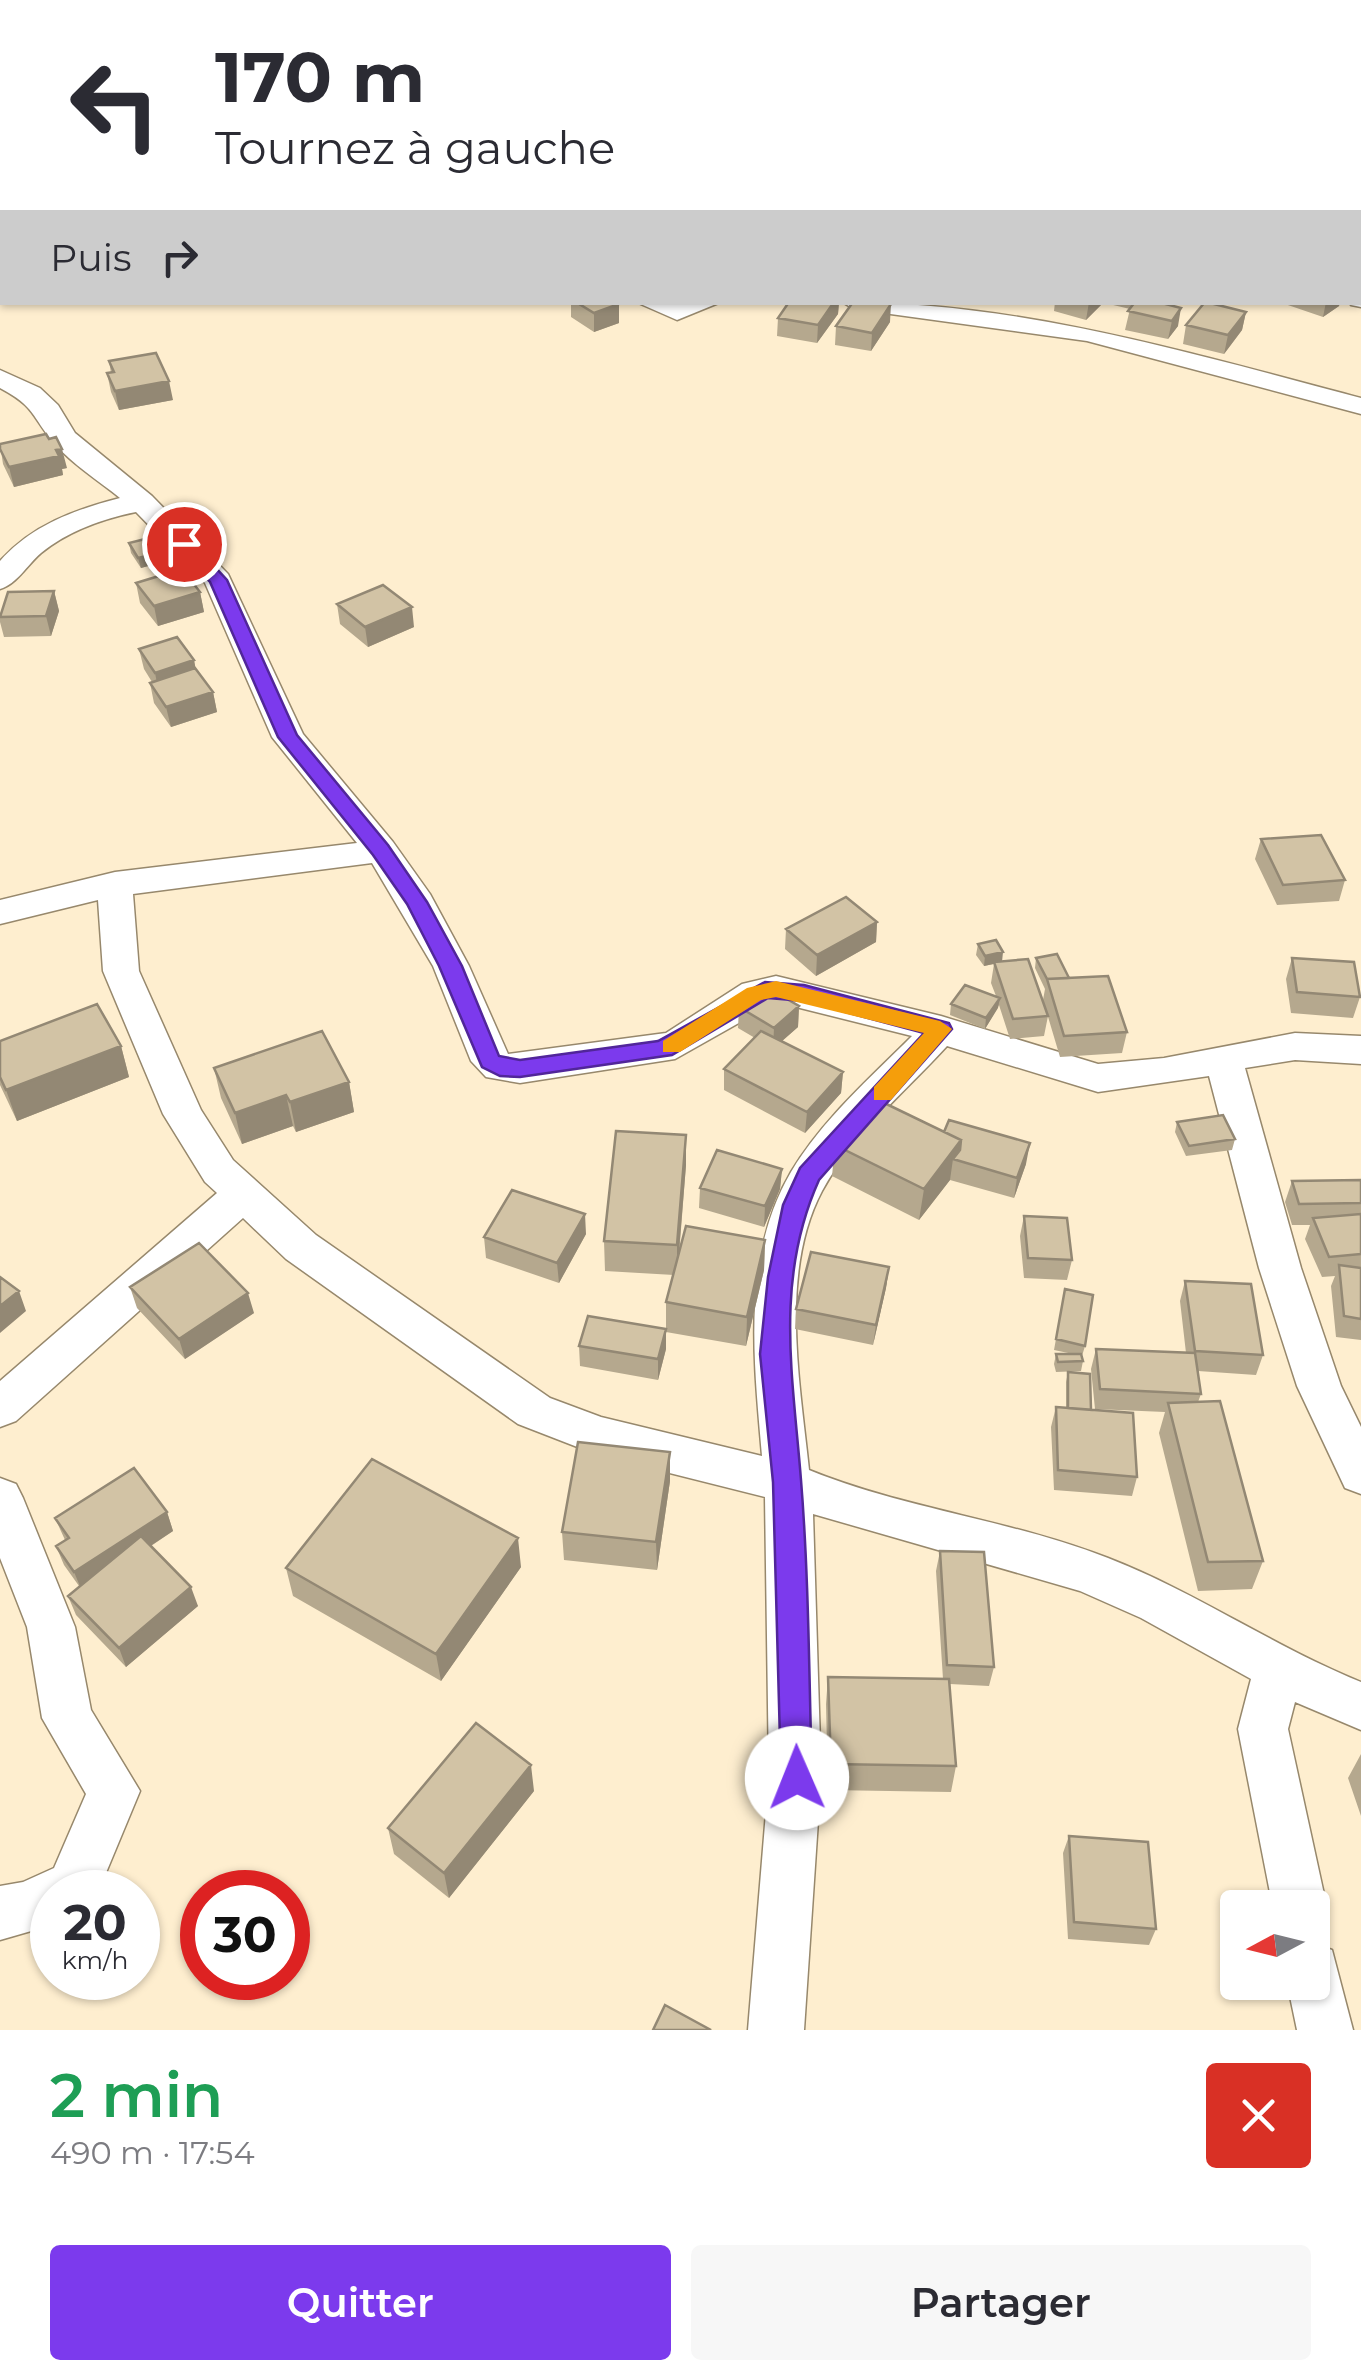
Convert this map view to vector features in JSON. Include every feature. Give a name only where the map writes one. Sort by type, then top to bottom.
[{"type":"street","points":[[656,305],[677,313],[700,305]]},
{"type":"street","points":[[876,305],[1088,334],[1361,406]]},
{"type":"street","points":[[0,378],[32,394],[64,438],[142,502],[218,580],[288,737],[381,850],[417,902],[450,966],[490,1061],[500,1068],[676,1045],[765,990],[804,993],[940,1029],[1098,1078],[1134,1078],[1222,1058],[1330,1047],[1361,1050]]},
{"type":"street","points":[[0,403],[32,394]]},
{"type":"street","points":[[0,580],[18,556],[74,517],[142,502]]},
{"type":"street","points":[[0,912],[57,893],[337,860],[381,850]]},
{"type":"street","points":[[115,884],[121,971],[183,1114],[220,1171],[301,1247],[534,1411],[598,1436],[788,1482],[826,1498],[1100,1577],[1131,1589],[1278,1672],[1361,1706]]},
{"type":"street","points":[[776,2030],[787,1948],[797,1778],[788,1482],[774,1354],[781,1277],[795,1205],[809,1175],[940,1029]]},
{"type":"street","points":[[1222,1058],[1280,1268],[1319,1386],[1361,1474]]},
{"type":"street","points":[[0,1408],[245,1192]]},
{"type":"street","points":[[0,1498],[52,1627],[67,1718],[114,1791],[80,1870]]},
{"type":"street","points":[[1278,1672],[1263,1729],[1296,1890]]},
{"type":"street","points":[[0,1914],[30,1908]]},
{"type":"street","points":[[1318,2000],[1325,2030]]},
{"type":"building","points":[[581,305],[616,305],[594,313]]},
{"type":"building","points":[[787,305],[832,305],[818,325],[778,318]]},
{"type":"building","points":[[851,305],[890,305],[872,333],[836,326]]},
{"type":"building","points":[[1133,305],[1181,308],[1172,321],[1128,311]]},
{"type":"building","points":[[1203,305],[1246,312],[1228,335],[1186,325]]},
{"type":"building","points":[[156,353],[169,381],[115,391],[107,373],[114,372],[109,361]]},
{"type":"building","points":[[46,434],[49,439],[56,437],[62,449],[56,450],[59,456],[9,467],[0,444]]},
{"type":"building","points":[[161,535],[171,550],[138,558],[129,543]]},
{"type":"building","points":[[182,569],[200,592],[154,606],[136,583]]},
{"type":"building","points":[[383,585],[412,607],[365,627],[337,604]]},
{"type":"building","points":[[54,591],[46,616],[0,617],[8,592]]},
{"type":"building","points":[[177,637],[194,660],[155,673],[139,649]]},
{"type":"building","points":[[195,668],[213,692],[166,707],[150,683]]},
{"type":"building","points":[[1321,835],[1345,880],[1283,885],[1261,839]]},
{"type":"building","points":[[846,897],[877,922],[817,955],[786,929]]},
{"type":"building","points":[[996,940],[1003,952],[985,956],[978,944]]},
{"type":"building","points":[[1057,954],[1069,978],[1047,979],[1036,958]]},
{"type":"building","points":[[1292,958],[1354,962],[1360,997],[1297,992]]},
{"type":"building","points":[[1028,959],[1048,1016],[1013,1019],[994,962]]},
{"type":"building","points":[[1108,976],[1127,1032],[1064,1036],[1047,979]]},
{"type":"building","points":[[965,985],[1000,998],[986,1018],[951,1004]]},
{"type":"building","points":[[764,986],[799,1006],[774,1028],[739,1007]]},
{"type":"building","points":[[97,1004],[121,1046],[6,1090],[0,1077],[0,1041]]},
{"type":"building","points":[[322,1031],[349,1082],[290,1102],[286,1095],[235,1113],[214,1068]]},
{"type":"building","points":[[761,1031],[843,1072],[807,1112],[724,1069]]},
{"type":"building","points":[[874,1098],[961,1140],[924,1189],[835,1145]]},
{"type":"building","points":[[1223,1115],[1235,1139],[1189,1146],[1177,1122]]},
{"type":"building","points":[[949,1120],[1030,1143],[1017,1178],[953,1159],[961,1140],[944,1132]]},
{"type":"building","points":[[616,1131],[686,1135],[677,1245],[604,1241]]},
{"type":"building","points":[[717,1150],[782,1169],[765,1206],[700,1188]]},
{"type":"building","points":[[1361,1180],[1361,1203],[1299,1204],[1292,1181]]},
{"type":"building","points":[[512,1190],[585,1214],[557,1263],[484,1237]]},
{"type":"building","points":[[1361,1214],[1361,1254],[1329,1257],[1313,1218]]},
{"type":"building","points":[[1024,1216],[1067,1218],[1072,1260],[1028,1258]]},
{"type":"building","points":[[686,1226],[765,1240],[747,1317],[666,1302]]},
{"type":"building","points":[[199,1243],[248,1293],[179,1339],[130,1287]]},
{"type":"building","points":[[811,1252],[889,1267],[876,1325],[796,1309]]},
{"type":"building","points":[[1339,1265],[1361,1268],[1361,1319],[1344,1316]]},
{"type":"building","points":[[0,1277],[19,1291],[0,1306]]},
{"type":"building","points":[[1185,1281],[1251,1284],[1263,1355],[1195,1351]]},
{"type":"building","points":[[1065,1289],[1093,1295],[1085,1346],[1056,1339]]},
{"type":"building","points":[[588,1316],[666,1329],[658,1359],[579,1346]]},
{"type":"building","points":[[1096,1349],[1195,1353],[1201,1394],[1100,1389]]},
{"type":"building","points":[[1056,1354],[1081,1354],[1083,1361],[1058,1362]]},
{"type":"building","points":[[1068,1372],[1090,1374],[1091,1410],[1068,1408]]},
{"type":"building","points":[[1220,1401],[1263,1561],[1208,1562],[1168,1403]]},
{"type":"building","points":[[1056,1407],[1133,1413],[1137,1477],[1058,1470]]},
{"type":"building","points":[[578,1442],[670,1452],[656,1542],[562,1532]]},
{"type":"building","points":[[372,1459],[518,1538],[436,1654],[286,1568]]},
{"type":"building","points":[[134,1468],[167,1512],[74,1572],[56,1546],[69,1538],[55,1518]]},
{"type":"building","points":[[141,1536],[191,1587],[119,1648],[68,1596]]},
{"type":"building","points":[[940,1551],[984,1552],[994,1667],[947,1665]]},
{"type":"building","points":[[828,1677],[949,1679],[956,1766],[831,1764]]},
{"type":"building","points":[[476,1723],[531,1765],[444,1873],[388,1828]]},
{"type":"building","points":[[1069,1836],[1148,1842],[1156,1929],[1074,1922]]},
{"type":"building","points":[[665,2005],[711,2030],[653,2030]]},
{"type":"slow traffic","points":[[671,1046],[754,994],[776,989],[940,1029],[882,1094]]},
{"type":"route","points":[[184,544],[218,580],[288,737],[381,850],[417,902],[450,966],[490,1061],[500,1068],[664,1049],[754,994],[776,989],[940,1029],[809,1175],[795,1205],[781,1277],[774,1354],[788,1482],[797,1778]]}]
